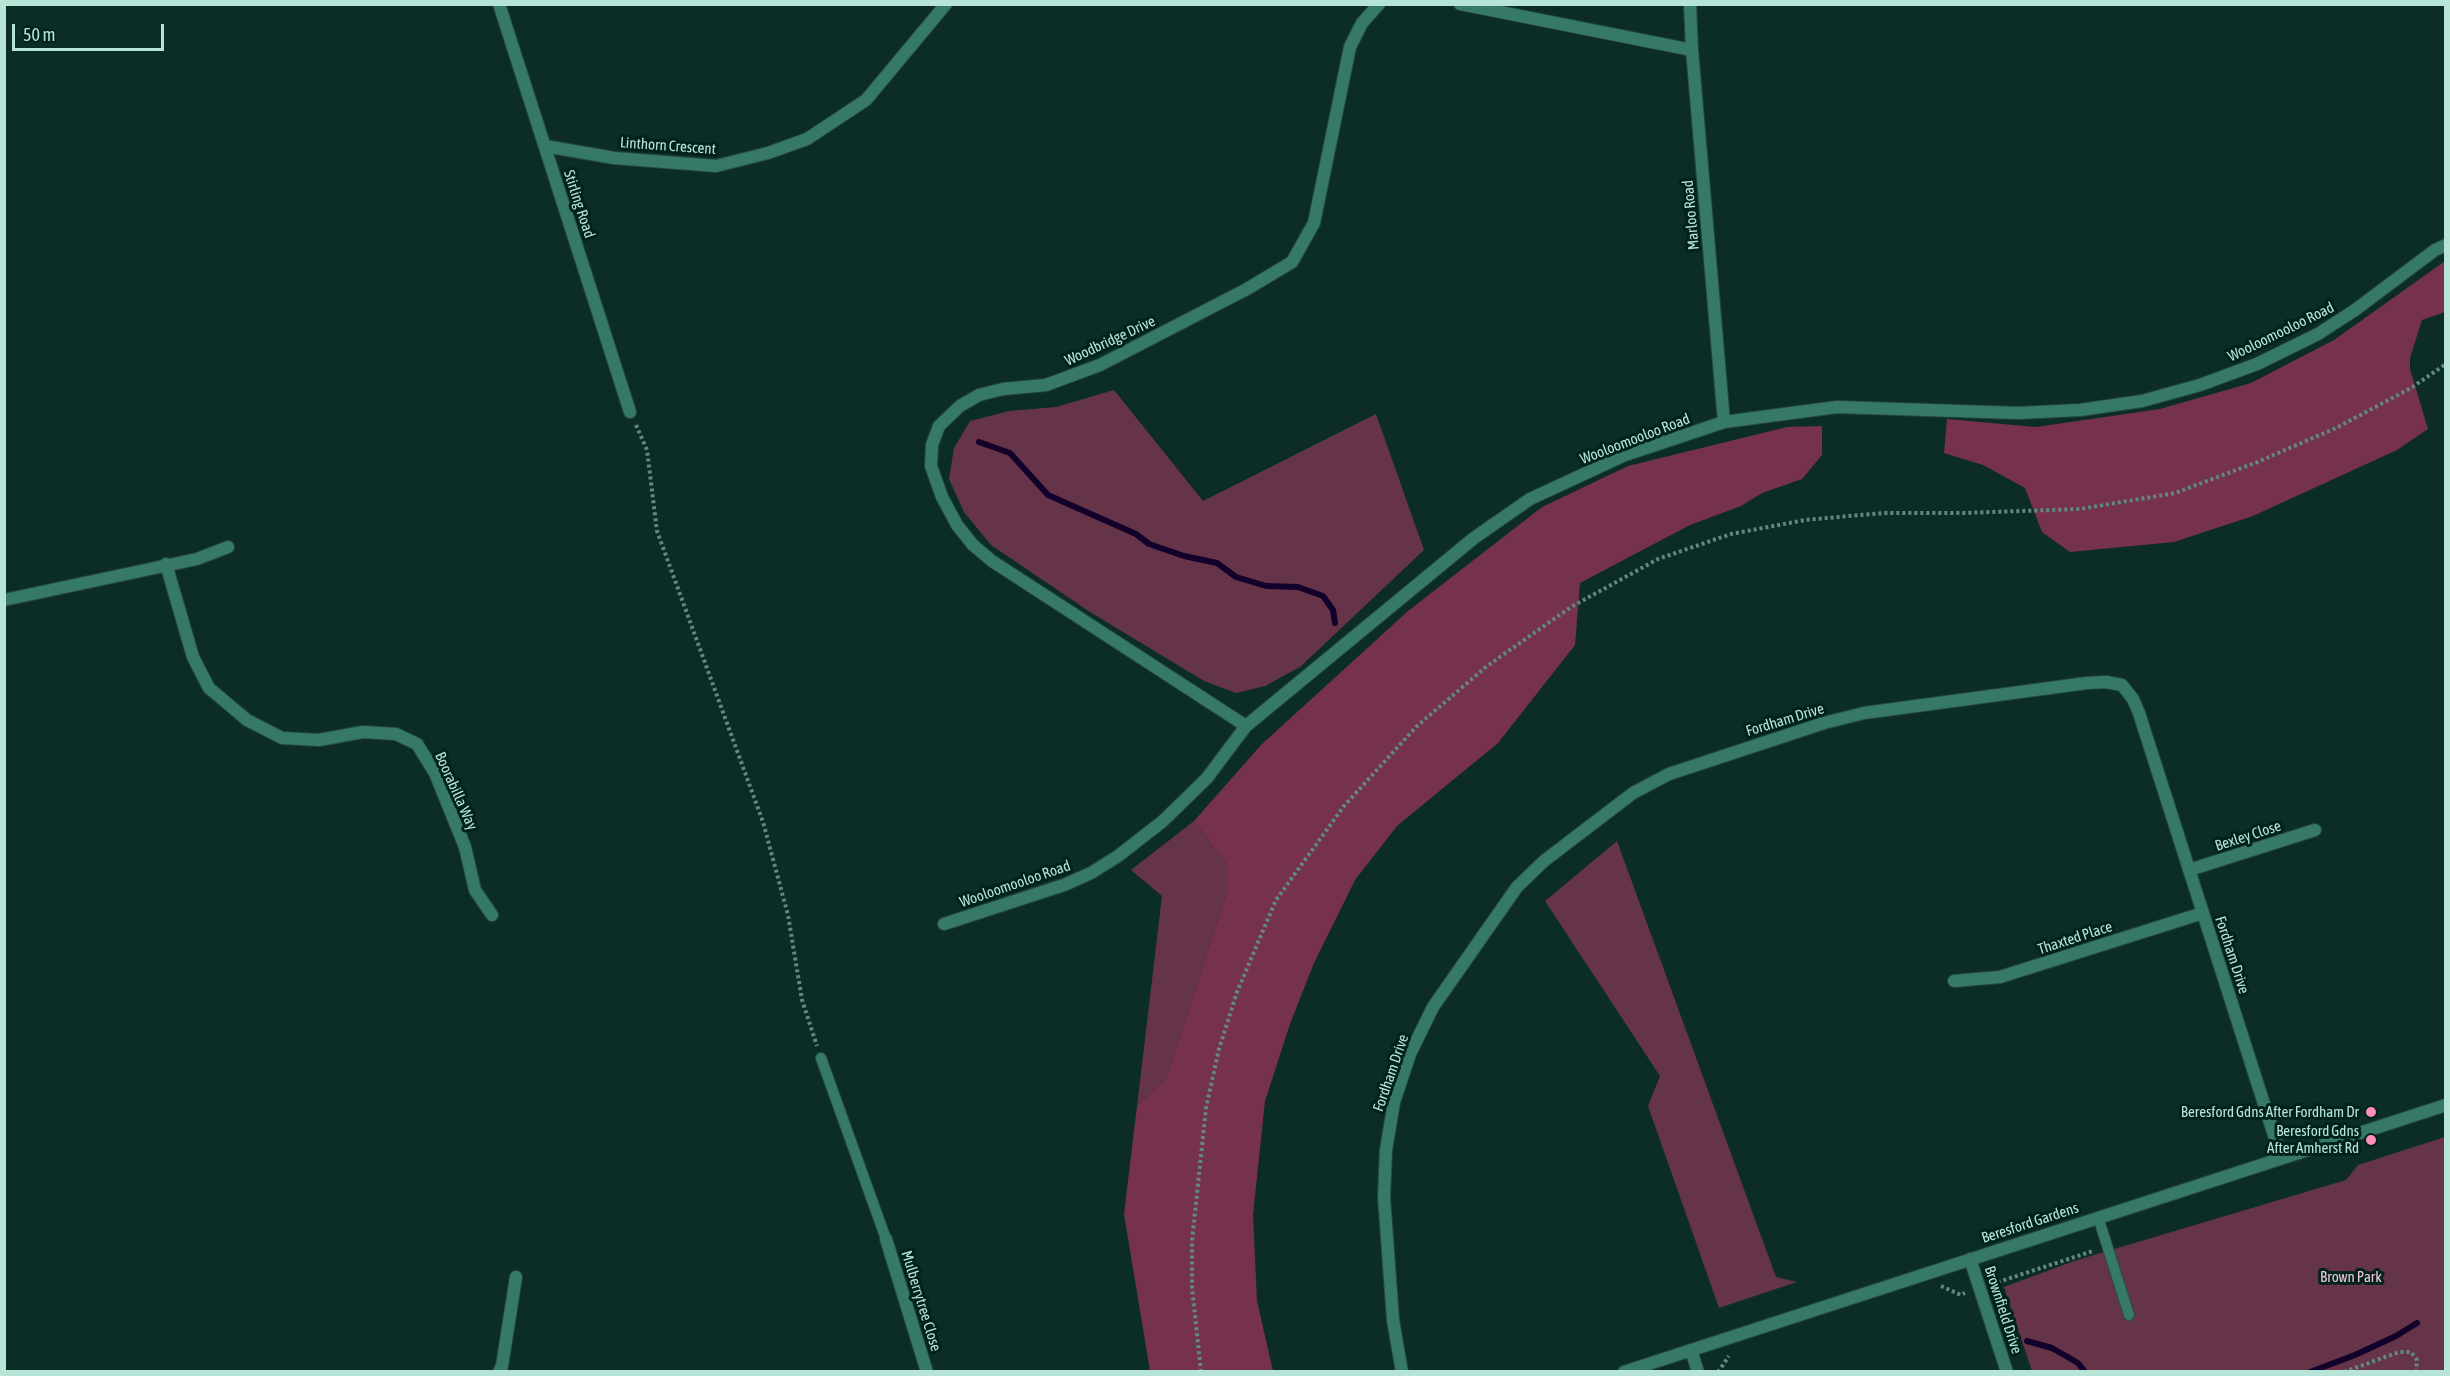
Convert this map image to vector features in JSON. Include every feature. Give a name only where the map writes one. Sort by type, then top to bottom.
[{"type":"street","name":"Stirling Road","points":[[500,4],[630,412]]},
{"type":"street","name":"Linthorn Crescent","points":[[545,146],[614,158],[716,166],[807,139],[866,100],[946,4]]},
{"type":"street","name":"Woodbridge Drive","points":[[1246,726],[992,561],[973,545],[957,525],[942,497],[931,466],[932,445],[939,426],[960,406],[980,395],[1003,389],[1046,385],[1100,365],[1247,289],[1292,262],[1314,223],[1350,48],[1362,23],[1379,4]]},
{"type":"street","points":[[1460,4],[1692,50]]},
{"type":"street","name":"Marloo Road","points":[[1690,4],[1724,422]]},
{"type":"street","name":"Wooloomooloo Road","points":[[944,924],[1064,885],[1091,873],[1118,856],[1163,821],[1207,778],[1246,726],[1474,538],[1530,499],[1625,455],[1724,422],[1837,407],[2018,413],[2080,410],[2142,401],[2200,385],[2247,368],[2318,334],[2445,245]]},
{"type":"street","points":[[4,600],[196,558],[228,547]]},
{"type":"street","name":"Boorabilla Way","points":[[166,564],[193,657],[209,688],[247,720],[282,738],[319,740],[363,732],[396,734],[417,744],[435,773],[465,847],[476,890],[492,915]]},
{"type":"street","name":"Fordham Drive","points":[[1402,1371],[1393,1320],[1384,1197],[1386,1150],[1394,1102],[1410,1054],[1433,1007],[1517,887],[1544,861],[1633,793],[1669,774],[1824,723],[1864,713],[2106,681],[2122,685],[2133,699],[2281,1157]]},
{"type":"street","name":"Bexley Close","points":[[2189,870],[2315,830]]},
{"type":"street","name":"Thaxted Place","points":[[1954,981],[2000,977],[2203,914]]},
{"type":"street","name":"Beresford Gardens","points":[[1624,1371],[2445,1105]]},
{"type":"street","name":"Mulberrytree Close","points":[[886,1239],[927,1371]]},
{"type":"street","name":"Brownfield Drive","points":[[1970,1259],[2007,1371]]},
{"type":"street","points":[[499,1371],[502,1366],[516,1277]]},
{"type":"street","points":[[1691,1350],[1698,1371]]},
{"type":"lane","points":[[821,1059],[886,1239]]},
{"type":"lane","points":[[2098,1217],[2129,1315]]},
{"type":"path","points":[[1201,1371],[1192,1287],[1192,1241],[1206,1108],[1219,1050],[1237,992],[1276,900],[1344,806],[1416,727],[1487,666],[1570,607],[1658,559],[1731,534],[1805,520],[1883,513],[2080,509],[2175,493],[2255,463],[2336,428],[2411,388],[2445,364]]},
{"type":"path","points":[[630,412],[647,450],[657,531],[762,822],[788,915],[802,1000],[821,1059]]},
{"type":"path","points":[[1980,1288],[2107,1247]]},
{"type":"path","points":[[2344,1371],[2399,1352],[2412,1353],[2417,1360],[2416,1371]]},
{"type":"green space","points":[[1114,390],[1203,501],[1376,414],[1424,550],[1300,667],[1265,686],[1236,693],[1204,681],[1090,612],[991,545],[964,512],[949,479],[954,448],[970,421],[1009,411],[1056,407]]},
{"type":"green space","points":[[1194,821],[1227,865],[1227,892],[1166,1078],[1137,1106],[1162,896],[1131,870]]},
{"type":"green space","points":[[1617,841],[1776,1277],[1797,1282],[1719,1308],[1648,1106],[1660,1076],[1545,901]]},
{"type":"green space","name":"Brown Park","points":[[2445,1137],[2445,1371],[2032,1371],[2004,1287],[2074,1261],[2346,1180],[2358,1165]]},
{"type":"shaded area","points":[[2445,261],[2445,312],[2422,320],[2410,358],[2410,369],[2428,429],[2397,450],[2253,516],[2174,542],[2070,552],[2042,532],[2025,488],[1983,465],[1944,453],[1947,419],[2036,427],[2160,409],[2251,383],[2334,340]]},
{"type":"shaded area","points":[[1822,426],[1822,455],[1802,479],[1762,493],[1741,506],[1690,525],[1580,583],[1575,645],[1498,743],[1397,826],[1355,880],[1314,963],[1290,1024],[1265,1101],[1253,1215],[1257,1301],[1273,1371],[1150,1371],[1124,1214],[1137,1106],[1166,1078],[1227,892],[1227,865],[1194,821],[1261,745],[1408,611],[1542,507],[1628,466],[1787,427]]},
{"type":"waterway","points":[[979,442],[1010,453],[1048,495],[1136,534],[1149,544],[1184,556],[1217,563],[1236,577],[1266,586],[1298,587],[1323,596],[1333,610],[1335,623]]},
{"type":"waterway","points":[[2310,1372],[2355,1355],[2396,1336],[2417,1323]]},
{"type":"waterway","points":[[2027,1341],[2052,1348],[2078,1363],[2085,1372]]},
{"type":"place","name":"Beresford Gdns After Fordham Dr","points":[[2371,1112]]},
{"type":"place","name":"Beresford Gdns After Amherst Rd","points":[[2371,1140]]}]
